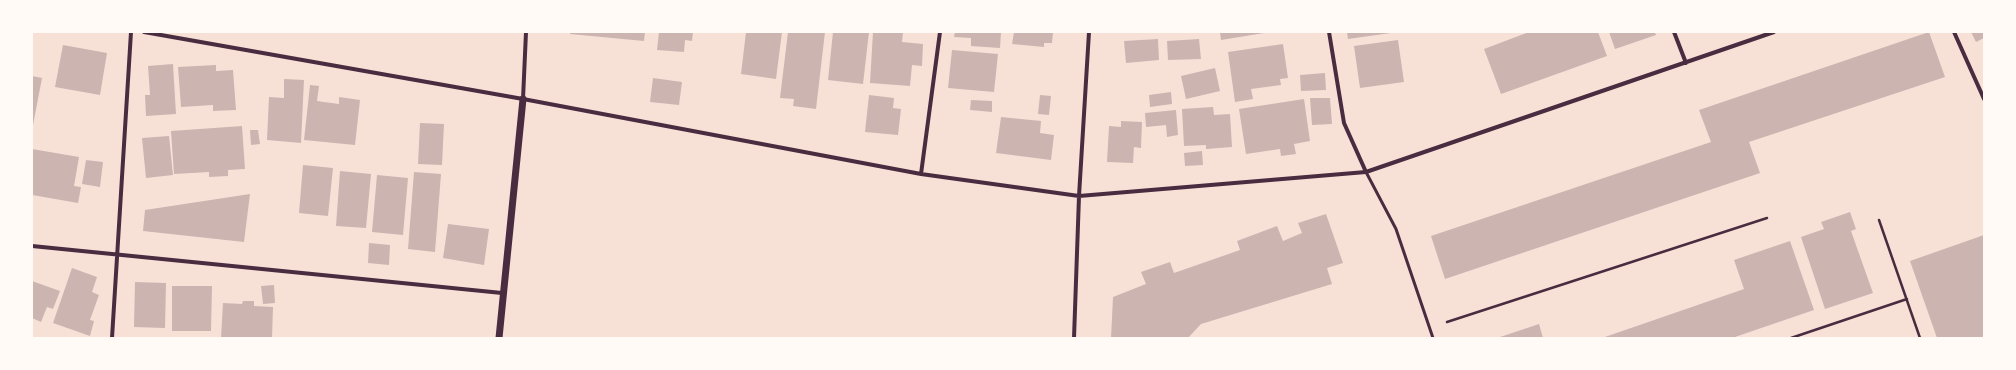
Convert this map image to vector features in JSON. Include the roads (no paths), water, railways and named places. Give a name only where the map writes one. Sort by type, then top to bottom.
[{"type":"street","points":[[112,338],[131,32]]},
{"type":"street","points":[[144,32],[523,99],[921,174],[1079,196],[1366,172],[1774,32]]},
{"type":"street","points":[[499,338],[502,293],[523,99],[526,32]]},
{"type":"street","points":[[921,174],[940,32]]},
{"type":"street","points":[[1074,338],[1079,196],[1089,32]]},
{"type":"street","points":[[1329,32],[1344,123],[1366,172]]},
{"type":"street","points":[[1674,32],[1686,63]]},
{"type":"street","points":[[1954,32],[1984,99]]},
{"type":"street","points":[[32,246],[502,293]]},
{"type":"lane","points":[[1366,172],[1396,229],[1433,338]]}]
